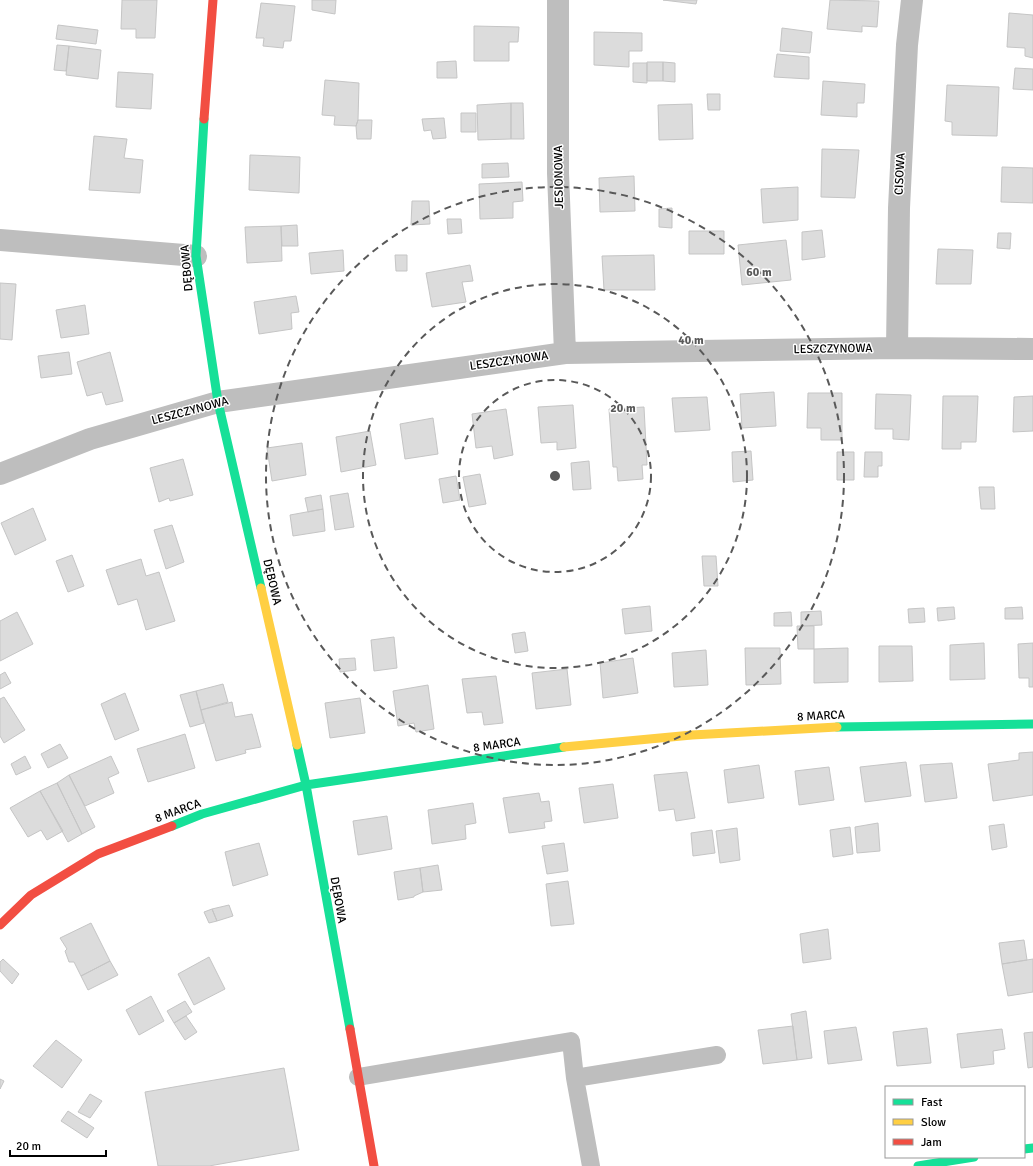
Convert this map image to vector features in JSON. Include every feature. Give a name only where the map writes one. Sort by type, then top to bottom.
[{"type":"street","name":"DĘBOWA","points":[[213,0],[204,113],[196,256],[218,402],[306,785],[374,1166]]},
{"type":"street","name":"JESIONOWA","points":[[558,0],[558,173],[565,353]]},
{"type":"street","name":"CISOWA","points":[[897,348],[898,208],[907,45],[912,0]]},
{"type":"street","points":[[0,240],[196,256]]},
{"type":"street","name":"LESZCZYNOWA","points":[[0,474],[90,438],[218,402],[565,353],[897,348],[1033,349]]},
{"type":"street","name":"8 MARCA","points":[[0,925],[31,895],[98,854],[202,814],[306,785],[566,747],[692,735],[830,727],[1033,724]]},
{"type":"street","points":[[918,1166],[968,1158]]},
{"type":"lane","points":[[358,1077],[571,1041],[575,1078],[590,1166]]},
{"type":"lane","points":[[575,1078],[717,1055]]},
{"type":"building","points":[[122,0],[157,0],[155,38],[136,38],[136,29],[121,29]]},
{"type":"building","points":[[312,0],[336,0],[335,14],[312,10]]},
{"type":"building","points":[[663,0],[697,0],[696,4]]},
{"type":"building","points":[[830,0],[879,1],[877,27],[862,26],[862,32],[827,29]]},
{"type":"building","points":[[261,3],[295,6],[291,41],[284,41],[283,48],[263,46],[264,38],[256,38]]},
{"type":"building","points":[[1009,13],[1033,15],[1033,58],[1025,56],[1025,48],[1007,47]]},
{"type":"building","points":[[58,25],[98,30],[96,44],[56,39]]},
{"type":"building","points":[[474,26],[519,27],[518,42],[509,42],[509,61],[474,61]]},
{"type":"building","points":[[782,28],[812,32],[810,53],[780,51]]},
{"type":"building","points":[[594,32],[642,33],[642,51],[629,51],[629,67],[594,65]]},
{"type":"building","points":[[57,45],[69,46],[66,71],[54,70]]},
{"type":"building","points":[[69,46],[101,50],[98,79],[66,75]]},
{"type":"building","points":[[777,54],[809,57],[809,79],[774,77]]},
{"type":"building","points":[[456,61],[457,78],[437,78],[437,62]]},
{"type":"building","points":[[647,62],[663,62],[663,81],[647,81]]},
{"type":"building","points":[[663,62],[675,63],[675,82],[663,81]]},
{"type":"building","points":[[633,63],[647,63],[647,83],[633,82]]},
{"type":"building","points":[[1015,68],[1033,69],[1033,90],[1013,89]]},
{"type":"building","points":[[118,72],[153,74],[151,109],[116,107]]},
{"type":"building","points":[[325,80],[359,83],[358,120],[356,126],[334,125],[335,116],[322,115]]},
{"type":"building","points":[[823,81],[865,84],[864,103],[857,103],[857,117],[821,115]]},
{"type":"building","points":[[947,85],[999,87],[997,136],[952,135],[952,122],[945,121]]},
{"type":"building","points":[[707,94],[720,94],[720,110],[708,110]]},
{"type":"building","points":[[511,103],[511,139],[478,140],[477,105]]},
{"type":"building","points":[[511,103],[523,103],[524,139],[511,139]]},
{"type":"building","points":[[692,104],[693,139],[659,140],[658,105]]},
{"type":"building","points":[[461,113],[476,113],[476,132],[461,132]]},
{"type":"building","points":[[444,118],[446,138],[433,139],[431,130],[424,131],[422,119]]},
{"type":"building","points":[[358,120],[372,120],[371,139],[357,139],[356,126]]},
{"type":"building","points":[[94,136],[127,139],[124,158],[143,160],[140,193],[89,190]]},
{"type":"building","points":[[822,149],[859,150],[855,198],[821,197]]},
{"type":"building","points":[[250,155],[300,157],[299,193],[249,190]]},
{"type":"building","points":[[508,163],[509,177],[482,178],[482,164]]},
{"type":"building","points":[[1002,167],[1033,168],[1033,203],[1001,202]]},
{"type":"building","points":[[634,176],[635,211],[600,212],[599,178]]},
{"type":"building","points":[[522,182],[523,201],[513,202],[513,218],[480,219],[479,184]]},
{"type":"building","points":[[798,187],[798,220],[763,223],[761,189]]},
{"type":"building","points":[[412,201],[429,201],[430,224],[411,225]]},
{"type":"building","points":[[672,208],[672,228],[659,227],[659,209]]},
{"type":"building","points":[[447,219],[461,219],[462,233],[448,234]]},
{"type":"building","points":[[297,225],[298,246],[282,246],[281,226]]},
{"type":"building","points":[[281,226],[282,261],[247,263],[245,227]]},
{"type":"building","points":[[822,230],[825,257],[802,260],[802,232]]},
{"type":"building","points":[[689,231],[724,231],[724,254],[689,254]]},
{"type":"building","points":[[998,233],[1011,233],[1010,249],[997,248]]},
{"type":"building","points":[[786,240],[791,280],[742,285],[738,245]]},
{"type":"building","points":[[938,249],[973,250],[971,284],[936,284]]},
{"type":"building","points":[[343,250],[344,271],[311,274],[309,253]]},
{"type":"building","points":[[395,255],[407,255],[407,271],[396,271]]},
{"type":"building","points":[[654,255],[655,290],[604,290],[602,256]]},
{"type":"building","points":[[470,265],[473,281],[462,282],[466,302],[432,307],[426,273]]},
{"type":"building","points":[[0,283],[16,284],[12,340],[0,339]]},
{"type":"building","points":[[296,296],[299,312],[291,313],[292,329],[259,334],[254,302]]},
{"type":"building","points":[[85,305],[89,334],[61,338],[56,310]]},
{"type":"building","points":[[69,352],[72,374],[41,378],[38,356]]},
{"type":"building","points":[[110,352],[123,401],[106,405],[102,392],[87,396],[77,362]]},
{"type":"building","points":[[774,392],[776,426],[742,428],[740,394]]},
{"type":"building","points":[[808,393],[842,393],[842,440],[821,440],[821,428],[807,428]]},
{"type":"building","points":[[876,394],[911,395],[909,440],[893,439],[893,429],[875,429]]},
{"type":"building","points":[[943,396],[978,396],[976,442],[961,442],[961,449],[942,449]]},
{"type":"building","points":[[1033,396],[1033,431],[1013,432],[1014,397]]},
{"type":"building","points":[[707,397],[710,430],[675,432],[672,398]]},
{"type":"building","points":[[573,405],[576,448],[557,450],[557,442],[541,443],[538,407]]},
{"type":"building","points":[[644,407],[647,465],[642,465],[643,479],[618,481],[617,467],[613,467],[609,409]]},
{"type":"building","points":[[506,409],[513,455],[494,459],[492,446],[476,448],[472,414]]},
{"type":"building","points":[[433,418],[438,454],[405,459],[400,424]]},
{"type":"building","points":[[370,431],[376,465],[341,472],[336,437]]},
{"type":"building","points":[[302,443],[306,475],[272,481],[267,448]]},
{"type":"building","points":[[751,451],[753,480],[733,482],[732,452]]},
{"type":"building","points":[[837,452],[854,452],[854,480],[837,480]]},
{"type":"building","points":[[865,452],[882,452],[882,466],[878,466],[878,477],[864,477]]},
{"type":"building","points":[[183,459],[193,495],[170,501],[169,498],[159,502],[150,468]]},
{"type":"building","points":[[589,461],[591,489],[573,490],[571,463]]},
{"type":"building","points":[[480,474],[486,504],[469,507],[463,477]]},
{"type":"building","points":[[456,476],[460,500],[443,503],[439,479]]},
{"type":"building","points":[[979,487],[994,487],[995,509],[981,509]]},
{"type":"building","points":[[348,493],[354,527],[335,530],[330,496]]},
{"type":"building","points":[[321,495],[323,509],[308,512],[305,498]]},
{"type":"building","points":[[33,508],[46,540],[15,555],[1,523]]},
{"type":"building","points":[[323,509],[325,531],[293,536],[290,515]]},
{"type":"building","points":[[172,525],[184,562],[166,569],[154,530]]},
{"type":"building","points":[[72,555],[84,586],[68,592],[56,561]]},
{"type":"building","points":[[702,556],[716,556],[718,586],[704,586]]},
{"type":"building","points":[[141,559],[146,576],[159,572],[175,621],[146,630],[137,599],[118,605],[106,570]]},
{"type":"building","points":[[650,606],[652,631],[625,634],[622,609]]},
{"type":"building","points":[[954,607],[955,619],[938,621],[937,608]]},
{"type":"building","points":[[1022,607],[1023,619],[1005,619],[1005,608]]},
{"type":"building","points":[[924,608],[925,622],[909,623],[908,609]]},
{"type":"building","points":[[821,611],[822,625],[801,626],[801,612]]},
{"type":"building","points":[[17,612],[33,644],[0,661],[0,621]]},
{"type":"building","points":[[791,612],[792,626],[774,626],[774,613]]},
{"type":"building","points":[[797,626],[814,626],[814,649],[798,649]]},
{"type":"building","points":[[525,632],[528,651],[515,653],[512,634]]},
{"type":"building","points":[[394,637],[397,668],[374,671],[371,640]]},
{"type":"building","points":[[984,643],[985,679],[950,680],[950,645]]},
{"type":"building","points":[[1033,643],[1033,687],[1029,687],[1029,678],[1019,678],[1018,644]]},
{"type":"building","points":[[879,646],[912,646],[913,681],[879,682]]},
{"type":"building","points":[[745,648],[780,648],[781,684],[746,685]]},
{"type":"building","points":[[848,648],[848,682],[814,683],[814,649]]},
{"type":"building","points":[[706,650],[708,685],[674,687],[672,653]]},
{"type":"building","points":[[355,658],[356,670],[340,672],[339,659]]},
{"type":"building","points":[[633,658],[638,693],[603,698],[600,663]]},
{"type":"building","points":[[567,669],[571,705],[536,709],[532,673]]},
{"type":"building","points":[[5,672],[11,683],[0,689],[0,675]]},
{"type":"building","points":[[496,676],[503,723],[484,725],[482,712],[467,713],[462,679]]},
{"type":"building","points":[[223,684],[228,702],[201,710],[196,691]]},
{"type":"building","points":[[428,685],[434,729],[416,732],[414,723],[398,726],[393,691]]},
{"type":"building","points":[[196,691],[204,723],[190,727],[180,695]]},
{"type":"building","points":[[125,693],[139,730],[115,740],[101,704]]},
{"type":"building","points":[[4,697],[25,730],[4,743],[0,736],[0,699]]},
{"type":"building","points":[[360,698],[365,733],[330,738],[325,703]]},
{"type":"building","points":[[232,702],[235,717],[252,714],[261,747],[245,750],[246,753],[216,761],[201,710]]},
{"type":"building","points":[[185,734],[195,768],[148,782],[137,749]]},
{"type":"building","points":[[60,744],[68,758],[48,768],[41,754]]},
{"type":"building","points":[[1033,752],[1033,795],[993,801],[988,764],[1019,760],[1019,753]]},
{"type":"building","points":[[25,756],[31,768],[16,775],[11,764]]},
{"type":"building","points":[[111,756],[119,773],[108,778],[114,793],[85,806],[69,775]]},
{"type":"building","points":[[906,762],[911,796],[865,802],[860,767]]},
{"type":"building","points":[[952,763],[957,798],[925,802],[920,765]]},
{"type":"building","points":[[759,765],[764,798],[728,803],[724,770]]},
{"type":"building","points":[[829,767],[834,800],[799,805],[795,771]]},
{"type":"building","points":[[687,772],[695,818],[676,821],[674,809],[659,811],[654,775]]},
{"type":"building","points":[[69,775],[95,827],[82,834],[57,783]]},
{"type":"building","points":[[57,783],[82,834],[68,842],[40,791]]},
{"type":"building","points":[[613,784],[618,818],[584,823],[579,788]]},
{"type":"building","points":[[40,791],[63,831],[47,840],[41,830],[28,837],[10,808]]},
{"type":"building","points":[[539,793],[541,802],[549,801],[552,821],[544,822],[545,828],[509,833],[503,798]]},
{"type":"building","points":[[473,803],[476,823],[465,825],[466,839],[432,844],[428,810]]},
{"type":"building","points":[[387,816],[392,849],[358,855],[353,821]]},
{"type":"building","points":[[878,823],[880,851],[857,853],[855,827]]},
{"type":"building","points":[[1004,824],[1007,847],[992,850],[989,826]]},
{"type":"building","points":[[850,827],[853,854],[833,857],[830,830]]},
{"type":"building","points":[[737,828],[740,860],[720,863],[716,831]]},
{"type":"building","points":[[712,830],[715,853],[693,856],[691,833]]},
{"type":"building","points":[[259,843],[268,875],[233,886],[225,852]]},
{"type":"building","points":[[564,843],[568,871],[547,874],[542,846]]},
{"type":"building","points":[[438,865],[442,890],[423,892],[420,868]]},
{"type":"building","points":[[420,868],[423,892],[414,897],[398,900],[394,872]]},
{"type":"building","points":[[568,881],[574,924],[551,926],[546,884]]},
{"type":"building","points":[[229,905],[233,916],[217,921],[212,909]]},
{"type":"building","points":[[212,909],[217,921],[209,923],[204,912]]},
{"type":"building","points":[[91,923],[110,961],[81,976],[74,962],[69,962],[65,951],[67,949],[60,938]]},
{"type":"building","points":[[828,929],[831,959],[803,963],[800,934]]},
{"type":"building","points":[[1024,940],[1027,960],[1002,964],[999,943]]},
{"type":"building","points":[[209,957],[225,989],[194,1005],[178,974]]},
{"type":"building","points":[[3,959],[19,974],[12,984],[0,971],[0,962]]},
{"type":"building","points":[[1033,959],[1033,992],[1008,996],[1002,964]]},
{"type":"building","points":[[110,961],[118,975],[88,990],[81,976]]},
{"type":"building","points":[[151,996],[164,1021],[139,1035],[126,1010]]},
{"type":"building","points":[[185,1001],[192,1012],[174,1023],[167,1011]]},
{"type":"building","points":[[806,1011],[812,1058],[797,1060],[791,1014]]},
{"type":"building","points":[[186,1016],[197,1032],[185,1040],[174,1023]]},
{"type":"building","points":[[793,1026],[797,1060],[763,1064],[758,1030]]},
{"type":"building","points":[[856,1027],[862,1060],[828,1064],[824,1031]]},
{"type":"building","points":[[927,1028],[931,1063],[897,1066],[893,1032]]},
{"type":"building","points":[[1002,1029],[1005,1049],[993,1051],[994,1064],[961,1068],[957,1034]]},
{"type":"building","points":[[1033,1032],[1033,1067],[1028,1068],[1024,1033]]},
{"type":"building","points":[[56,1040],[82,1060],[62,1088],[33,1066]]},
{"type":"building","points":[[284,1068],[299,1150],[209,1166],[158,1166],[145,1092]]},
{"type":"building","points":[[0,1079],[4,1081],[0,1089]]},
{"type":"building","points":[[90,1094],[102,1101],[90,1118],[78,1112]]},
{"type":"building","points":[[68,1111],[94,1128],[87,1138],[61,1121]]},
{"type":"traffic: fast","points":[[204,119],[196,256],[218,402],[261,588]]},
{"type":"traffic: fast","points":[[837,727],[1033,724]]},
{"type":"traffic: fast","points":[[297,745],[306,785],[350,1029]]},
{"type":"traffic: fast","points":[[172,826],[202,814],[306,785],[564,747]]},
{"type":"traffic: fast","points":[[1025,1149],[1033,1148]]},
{"type":"traffic: fast","points":[[918,1166],[968,1158]]},
{"type":"traffic: slow","points":[[261,588],[297,745]]},
{"type":"traffic: slow","points":[[564,747],[692,735],[837,727]]},
{"type":"traffic: jam","points":[[204,119],[213,0]]},
{"type":"traffic: jam","points":[[0,925],[31,895],[98,854],[172,826]]},
{"type":"traffic: jam","points":[[350,1029],[374,1166]]}]
